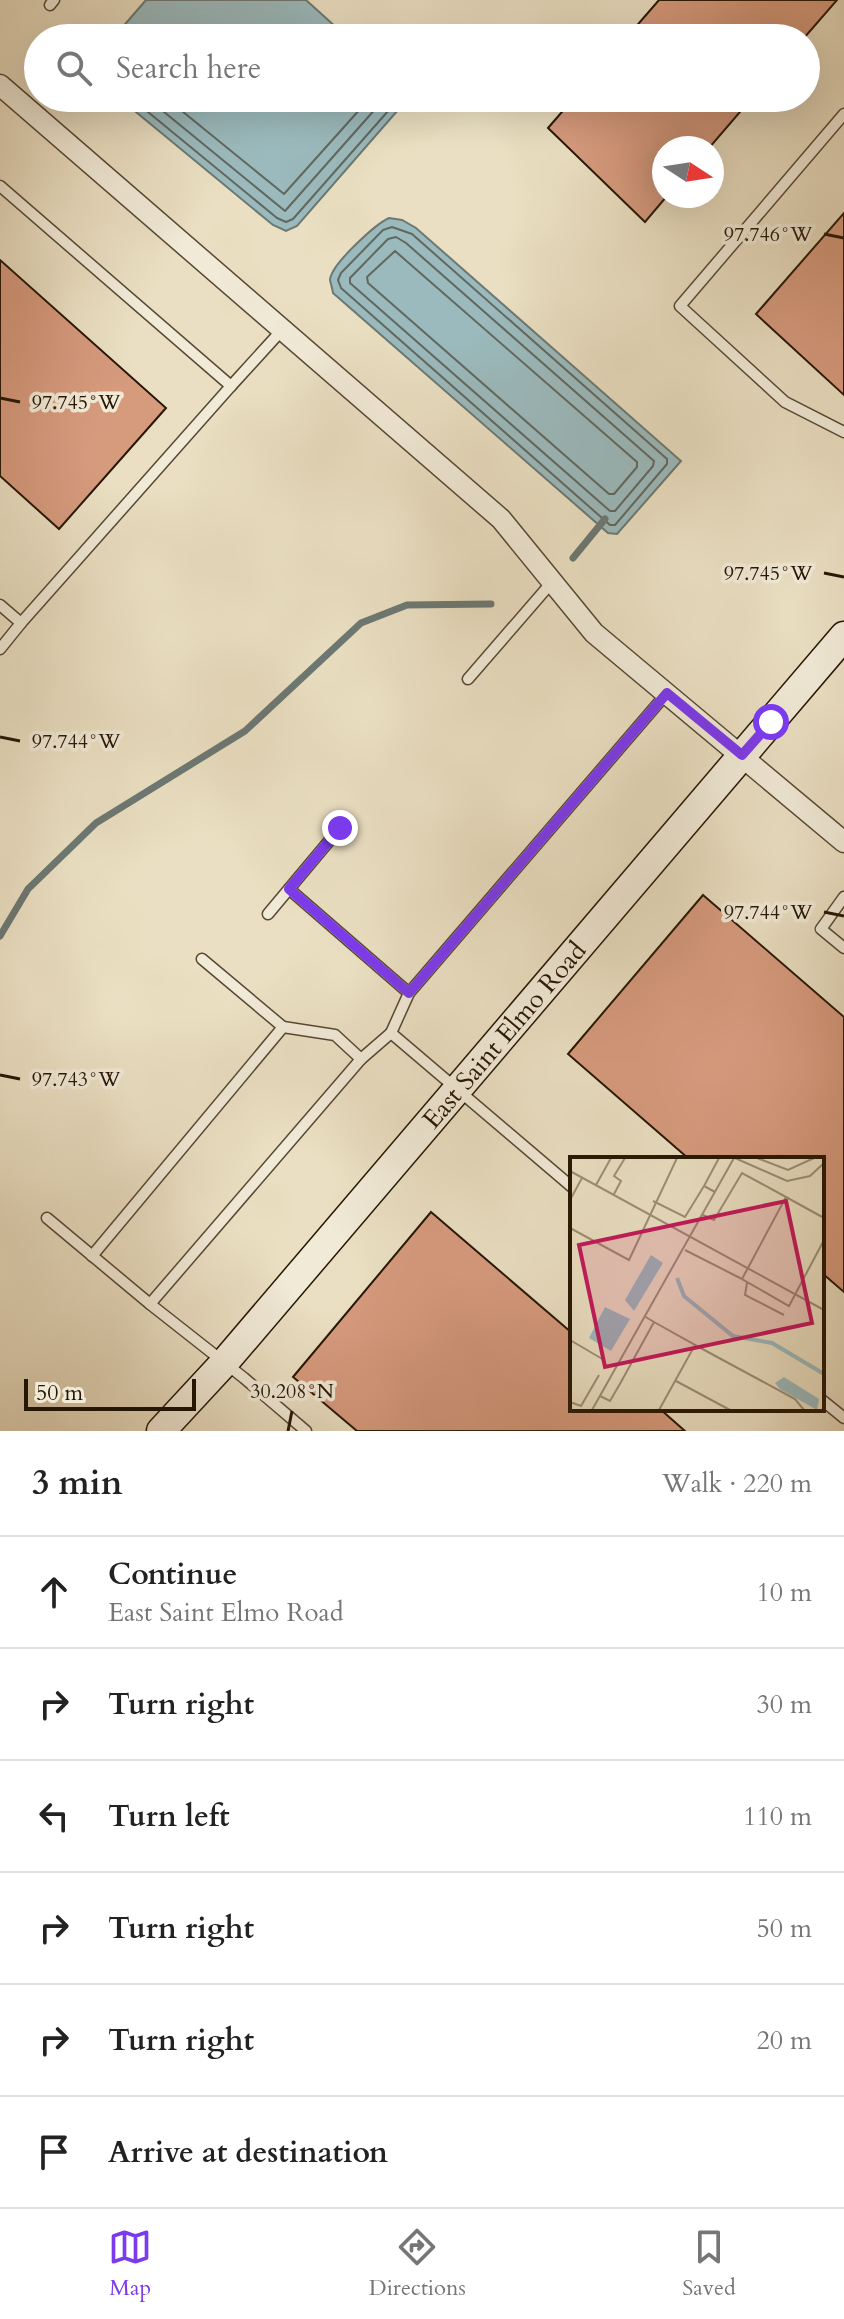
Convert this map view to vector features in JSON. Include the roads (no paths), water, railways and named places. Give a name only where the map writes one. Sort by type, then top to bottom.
[{"type":"street","points":[[0,85],[24,106]]},
{"type":"street","points":[[31,112],[501,519],[594,633],[844,842]]},
{"type":"street","name":"East Saint Elmo Road","points":[[161,1431],[224,1363],[844,636]]},
{"type":"lane","points":[[844,114],[680,306],[785,402],[844,432]]},
{"type":"lane","points":[[0,186],[231,386]]},
{"type":"lane","points":[[0,649],[282,330]]},
{"type":"lane","points":[[468,679],[552,582]]},
{"type":"lane","points":[[0,605],[21,623]]},
{"type":"lane","points":[[150,1304],[361,1059],[391,1033],[409,993],[667,693]]},
{"type":"lane","points":[[268,914],[340,828]]},
{"type":"lane","points":[[289,889],[409,993]]},
{"type":"lane","points":[[844,897],[821,929],[844,948]]},
{"type":"lane","points":[[202,959],[283,1027],[335,1035],[361,1059]]},
{"type":"lane","points":[[92,1256],[283,1027]]},
{"type":"lane","points":[[391,1033],[570,1185]]},
{"type":"lane","points":[[47,1218],[306,1431]]},
{"type":"lane","points":[[824,1402],[844,1418]]},
{"type":"water","points":[[146,0],[306,0],[333,24],[125,24]]},
{"type":"water","points":[[136,112],[396,112],[297,226],[286,231],[273,225]]},
{"type":"water","points":[[389,218],[402,220],[416,228],[681,461],[617,534],[608,533],[333,293],[330,280],[338,264],[365,236]]},
{"type":"waterway","points":[[573,558],[605,519]]},
{"type":"waterway","points":[[0,936],[28,889],[96,823],[245,731],[361,623],[407,605],[491,604]]}]
